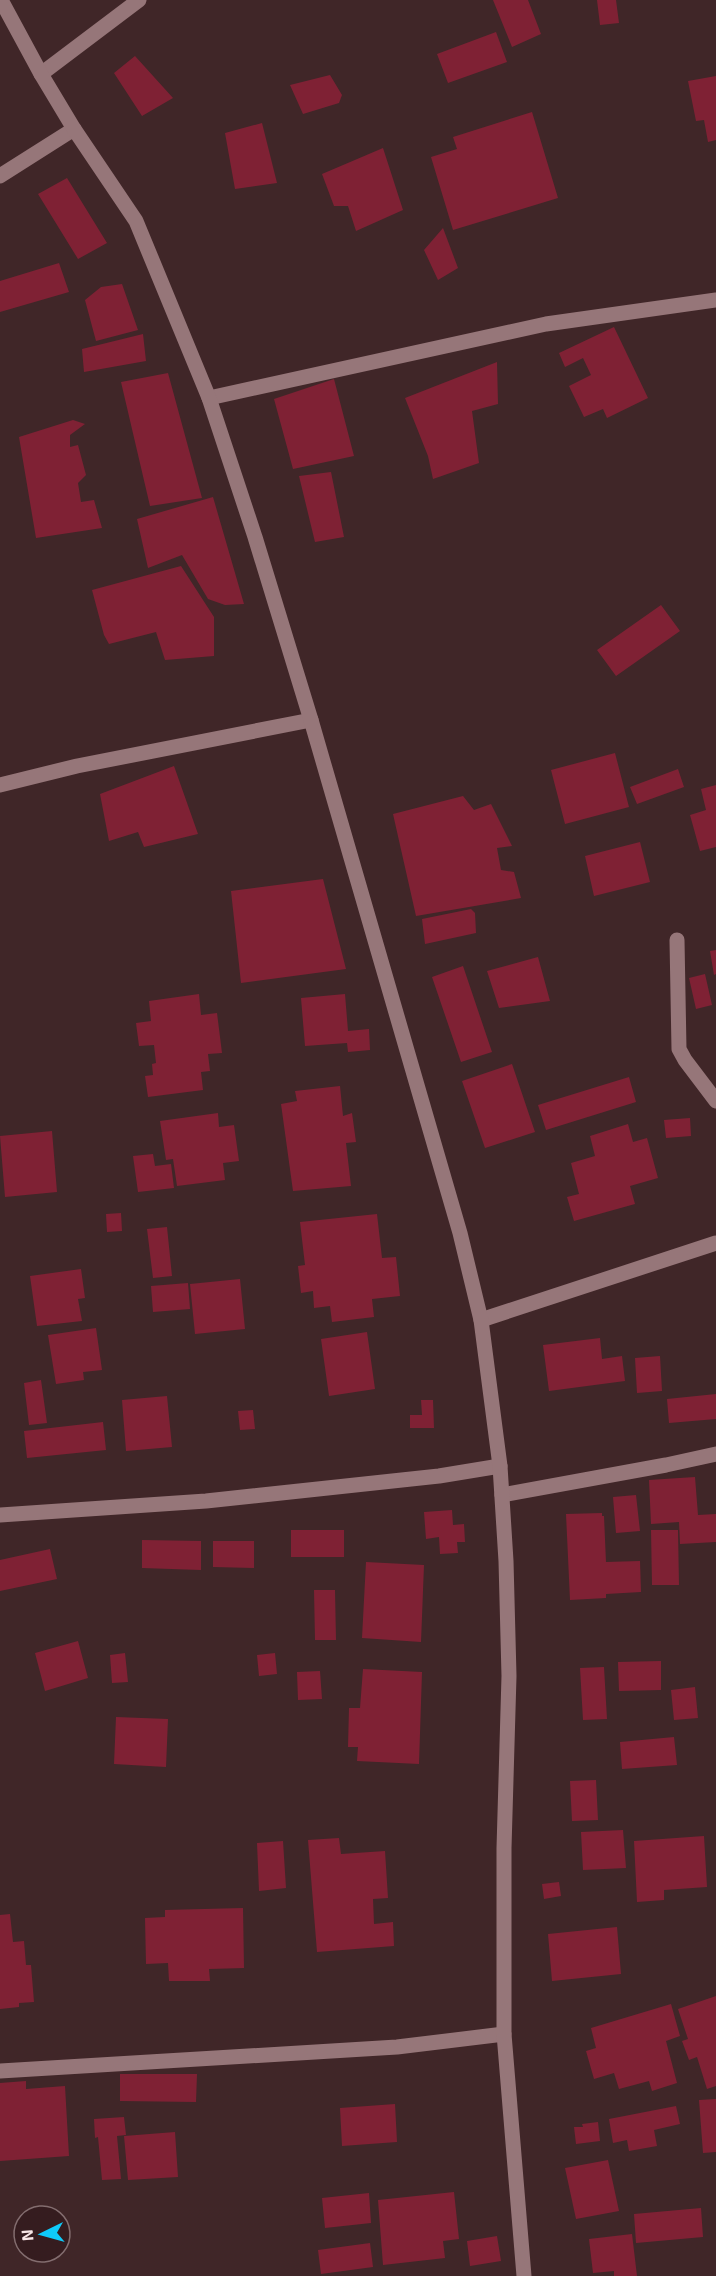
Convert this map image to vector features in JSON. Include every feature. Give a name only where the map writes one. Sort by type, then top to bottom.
[{"type":"street","points":[[1,0],[74,129],[136,221],[209,398],[255,537],[311,720],[460,1233],[481,1320],[502,1495],[509,1676],[504,1848],[504,2034],[524,2276]]},
{"type":"street","points":[[41,74],[139,0]]},
{"type":"street","points":[[0,176],[74,129]]},
{"type":"street","points":[[209,398],[546,324],[716,300]]},
{"type":"street","points":[[0,785],[77,766],[311,720]]},
{"type":"street","points":[[677,940],[680,1049],[685,1060],[716,1101]]},
{"type":"street","points":[[481,1320],[716,1243]]},
{"type":"street","points":[[502,1495],[716,1454]]},
{"type":"street","points":[[0,1515],[206,1501],[439,1476],[500,1466]]},
{"type":"street","points":[[0,2071],[397,2047],[504,2034]]},
{"type":"building","points":[[493,0],[528,0],[541,34],[512,47]]},
{"type":"building","points":[[597,0],[616,0],[619,23],[600,25]]},
{"type":"building","points":[[496,32],[507,62],[448,83],[437,54]]},
{"type":"building","points":[[135,56],[173,98],[142,116],[114,73]]},
{"type":"building","points":[[330,75],[342,95],[339,103],[303,114],[290,85]]},
{"type":"building","points":[[716,76],[716,140],[708,142],[704,120],[696,121],[688,81]]},
{"type":"building","points":[[532,112],[558,198],[453,230],[431,157],[457,149],[453,137]]},
{"type":"building","points":[[262,123],[277,183],[235,189],[225,133]]},
{"type":"building","points":[[383,148],[403,210],[356,231],[348,206],[334,206],[322,174]]},
{"type":"building","points":[[67,178],[107,243],[78,259],[38,194]]},
{"type":"building","points":[[443,228],[458,268],[438,280],[424,250]]},
{"type":"building","points":[[59,263],[69,292],[0,312],[0,281]]},
{"type":"building","points":[[122,284],[138,330],[96,341],[85,300],[101,287]]},
{"type":"building","points":[[614,327],[648,398],[607,418],[603,409],[584,417],[569,386],[591,375],[583,358],[565,367],[559,353]]},
{"type":"building","points":[[143,334],[146,361],[84,372],[82,349]]},
{"type":"building","points":[[497,362],[498,404],[472,411],[479,463],[433,479],[428,456],[405,398]]},
{"type":"building","points":[[168,373],[202,498],[150,506],[121,382]]},
{"type":"building","points":[[334,379],[354,456],[293,469],[274,399]]},
{"type":"building","points":[[73,420],[85,424],[70,435],[70,447],[78,445],[86,475],[78,483],[81,502],[94,500],[102,528],[36,538],[19,437]]},
{"type":"building","points":[[331,472],[344,537],[315,542],[299,476]]},
{"type":"building","points":[[213,497],[244,604],[225,605],[208,599],[182,555],[148,568],[137,519]]},
{"type":"building","points":[[181,566],[214,617],[214,656],[165,660],[156,632],[109,644],[104,635],[92,590]]},
{"type":"building","points":[[661,605],[680,631],[616,676],[597,650]]},
{"type":"building","points":[[615,753],[629,807],[565,824],[551,770]]},
{"type":"building","points":[[174,766],[198,834],[144,847],[138,832],[109,841],[100,794]]},
{"type":"building","points":[[678,769],[684,787],[637,804],[630,787]]},
{"type":"building","points":[[716,785],[716,847],[700,851],[690,815],[706,810],[701,789]]},
{"type":"building","points":[[463,796],[474,810],[491,804],[512,846],[497,848],[501,870],[514,872],[521,898],[416,916],[393,814]]},
{"type":"building","points":[[640,842],[650,882],[594,896],[585,856]]},
{"type":"building","points":[[323,879],[346,969],[241,983],[231,891]]},
{"type":"building","points":[[471,909],[475,913],[476,933],[425,944],[422,919]]},
{"type":"building","points":[[716,950],[716,974],[714,975],[710,951]]},
{"type":"building","points":[[538,957],[550,1001],[499,1008],[487,971]]},
{"type":"building","points":[[463,966],[492,1052],[461,1062],[432,977]]},
{"type":"building","points":[[705,974],[712,1005],[696,1009],[689,978]]},
{"type":"building","points":[[199,994],[201,1015],[217,1013],[222,1053],[208,1054],[210,1071],[201,1072],[203,1090],[148,1097],[145,1076],[153,1075],[152,1064],[156,1063],[154,1045],[139,1046],[136,1023],[151,1021],[149,1001]]},
{"type":"building","points":[[345,994],[348,1031],[369,1029],[370,1050],[348,1052],[347,1043],[305,1046],[301,998]]},
{"type":"building","points":[[512,1064],[535,1132],[485,1148],[462,1081]]},
{"type":"building","points":[[629,1077],[636,1102],[546,1130],[538,1105]]},
{"type":"building","points":[[340,1086],[343,1116],[352,1113],[356,1142],[346,1143],[351,1186],[293,1191],[281,1104],[297,1101],[295,1091]]},
{"type":"building","points":[[218,1113],[219,1127],[234,1125],[239,1161],[223,1163],[225,1180],[177,1186],[173,1159],[166,1160],[160,1121]]},
{"type":"building","points":[[690,1118],[691,1136],[666,1138],[664,1120]]},
{"type":"building","points":[[628,1124],[633,1142],[647,1138],[658,1178],[630,1186],[635,1204],[574,1221],[567,1197],[579,1194],[571,1163],[595,1156],[590,1136]]},
{"type":"building","points":[[52,1131],[57,1192],[5,1197],[0,1136]]},
{"type":"building","points":[[153,1154],[155,1166],[171,1164],[174,1188],[138,1192],[133,1156]]},
{"type":"building","points":[[121,1213],[122,1231],[107,1232],[106,1214]]},
{"type":"building","points":[[377,1214],[382,1258],[396,1257],[400,1296],[372,1299],[374,1317],[332,1322],[330,1306],[314,1308],[313,1291],[301,1293],[298,1266],[305,1265],[300,1222]]},
{"type":"building","points":[[167,1227],[172,1276],[153,1278],[147,1229]]},
{"type":"building","points":[[81,1269],[85,1298],[78,1299],[82,1321],[37,1326],[30,1276]]},
{"type":"building","points":[[240,1279],[245,1329],[195,1334],[190,1284]]},
{"type":"building","points":[[188,1283],[190,1309],[153,1312],[151,1286]]},
{"type":"building","points":[[96,1328],[102,1370],[83,1372],[84,1380],[56,1384],[48,1335]]},
{"type":"building","points":[[367,1332],[375,1389],[329,1396],[321,1339]]},
{"type":"building","points":[[600,1338],[602,1359],[622,1356],[625,1381],[549,1391],[543,1345]]},
{"type":"building","points":[[660,1356],[662,1391],[637,1393],[635,1358]]},
{"type":"building","points":[[41,1380],[47,1423],[29,1425],[24,1383]]},
{"type":"building","points":[[716,1394],[716,1419],[669,1423],[667,1399]]},
{"type":"building","points":[[167,1396],[172,1447],[126,1451],[122,1400]]},
{"type":"building","points":[[421,1400],[433,1400],[434,1428],[410,1428],[410,1415],[422,1415]]},
{"type":"building","points":[[253,1410],[255,1429],[240,1430],[238,1411]]},
{"type":"building","points":[[103,1422],[106,1450],[27,1458],[24,1431]]},
{"type":"building","points":[[695,1477],[698,1515],[716,1514],[716,1542],[680,1544],[679,1522],[651,1524],[649,1480]]},
{"type":"building","points":[[636,1495],[640,1531],[616,1533],[613,1497]]},
{"type":"building","points":[[452,1510],[453,1525],[464,1524],[465,1542],[457,1542],[458,1553],[440,1554],[439,1537],[426,1539],[424,1512]]},
{"type":"building","points":[[602,1513],[606,1562],[640,1561],[641,1592],[606,1594],[606,1598],[570,1600],[566,1514]]},
{"type":"building","points":[[291,1530],[344,1530],[344,1557],[291,1557]]},
{"type":"building","points":[[651,1530],[678,1530],[679,1585],[652,1585]]},
{"type":"building","points":[[142,1540],[201,1541],[201,1570],[142,1568]]},
{"type":"building","points":[[213,1541],[254,1541],[254,1568],[213,1567]]},
{"type":"building","points":[[50,1549],[57,1579],[0,1591],[0,1560]]},
{"type":"building","points":[[366,1562],[424,1565],[421,1642],[362,1638]]},
{"type":"building","points":[[314,1590],[335,1590],[336,1640],[315,1640]]},
{"type":"building","points":[[78,1641],[88,1678],[45,1691],[35,1653]]},
{"type":"building","points":[[125,1653],[128,1682],[112,1683],[110,1655]]},
{"type":"building","points":[[275,1653],[277,1674],[259,1676],[257,1655]]},
{"type":"building","points":[[661,1661],[661,1690],[619,1691],[618,1662]]},
{"type":"building","points":[[604,1667],[607,1719],[583,1720],[580,1668]]},
{"type":"building","points":[[363,1669],[422,1672],[419,1764],[357,1761],[358,1747],[348,1747],[349,1708],[360,1708]]},
{"type":"building","points":[[320,1671],[322,1699],[298,1700],[297,1672]]},
{"type":"building","points":[[695,1687],[698,1718],[674,1720],[671,1690]]},
{"type":"building","points":[[116,1717],[168,1719],[166,1767],[114,1764]]},
{"type":"building","points":[[674,1737],[677,1765],[622,1769],[620,1742]]},
{"type":"building","points":[[596,1780],[598,1820],[572,1821],[570,1781]]},
{"type":"building","points":[[623,1830],[626,1868],[583,1870],[581,1832]]},
{"type":"building","points":[[704,1836],[707,1887],[664,1890],[664,1900],[637,1902],[634,1841]]},
{"type":"building","points":[[339,1838],[341,1854],[385,1851],[388,1898],[373,1899],[374,1924],[393,1922],[394,1946],[317,1952],[308,1840]]},
{"type":"building","points":[[283,1841],[286,1888],[259,1891],[257,1843]]},
{"type":"building","points":[[559,1882],[561,1896],[544,1899],[542,1884]]},
{"type":"building","points":[[243,1908],[244,1968],[209,1969],[210,1981],[169,1981],[168,1963],[146,1964],[145,1918],[165,1917],[165,1910]]},
{"type":"building","points":[[10,1914],[13,1942],[24,1941],[26,1965],[31,1965],[34,2002],[19,2003],[19,2007],[0,2009],[0,1915]]},
{"type":"building","points":[[617,1927],[621,1974],[552,1981],[548,1934]]},
{"type":"building","points":[[716,1996],[716,2086],[707,2089],[697,2057],[689,2060],[682,2041],[688,2039],[678,2009]]},
{"type":"building","points":[[671,2004],[680,2036],[666,2041],[677,2083],[652,2091],[649,2081],[619,2089],[614,2073],[594,2079],[586,2051],[596,2048],[591,2028]]},
{"type":"building","points":[[120,2074],[197,2074],[196,2102],[120,2101]]},
{"type":"building","points":[[26,2081],[26,2089],[65,2086],[69,2156],[0,2161],[0,2083]]},
{"type":"building","points":[[716,2099],[716,2152],[703,2153],[699,2100]]},
{"type":"building","points":[[395,2104],[397,2142],[342,2146],[340,2108]]},
{"type":"building","points":[[676,2106],[680,2124],[654,2130],[657,2146],[629,2151],[627,2140],[613,2143],[609,2119]]},
{"type":"building","points":[[124,2117],[126,2135],[117,2136],[121,2179],[102,2180],[94,2119]]},
{"type":"building","points":[[598,2122],[600,2141],[576,2144],[574,2127],[583,2127],[582,2124]]},
{"type":"building","points":[[175,2132],[178,2177],[128,2180],[124,2136]]},
{"type":"building","points":[[608,2160],[619,2211],[576,2219],[565,2168]]},
{"type":"building","points":[[454,2192],[459,2239],[443,2241],[445,2258],[383,2265],[378,2200]]},
{"type":"building","points":[[369,2193],[371,2223],[325,2228],[322,2198]]},
{"type":"building","points":[[701,2208],[703,2237],[636,2243],[634,2214]]},
{"type":"building","points":[[632,2234],[637,2276],[614,2276],[614,2271],[593,2273],[589,2239]]},
{"type":"building","points":[[497,2236],[501,2261],[470,2266],[467,2241]]},
{"type":"building","points":[[370,2243],[373,2267],[321,2274],[318,2250]]}]
